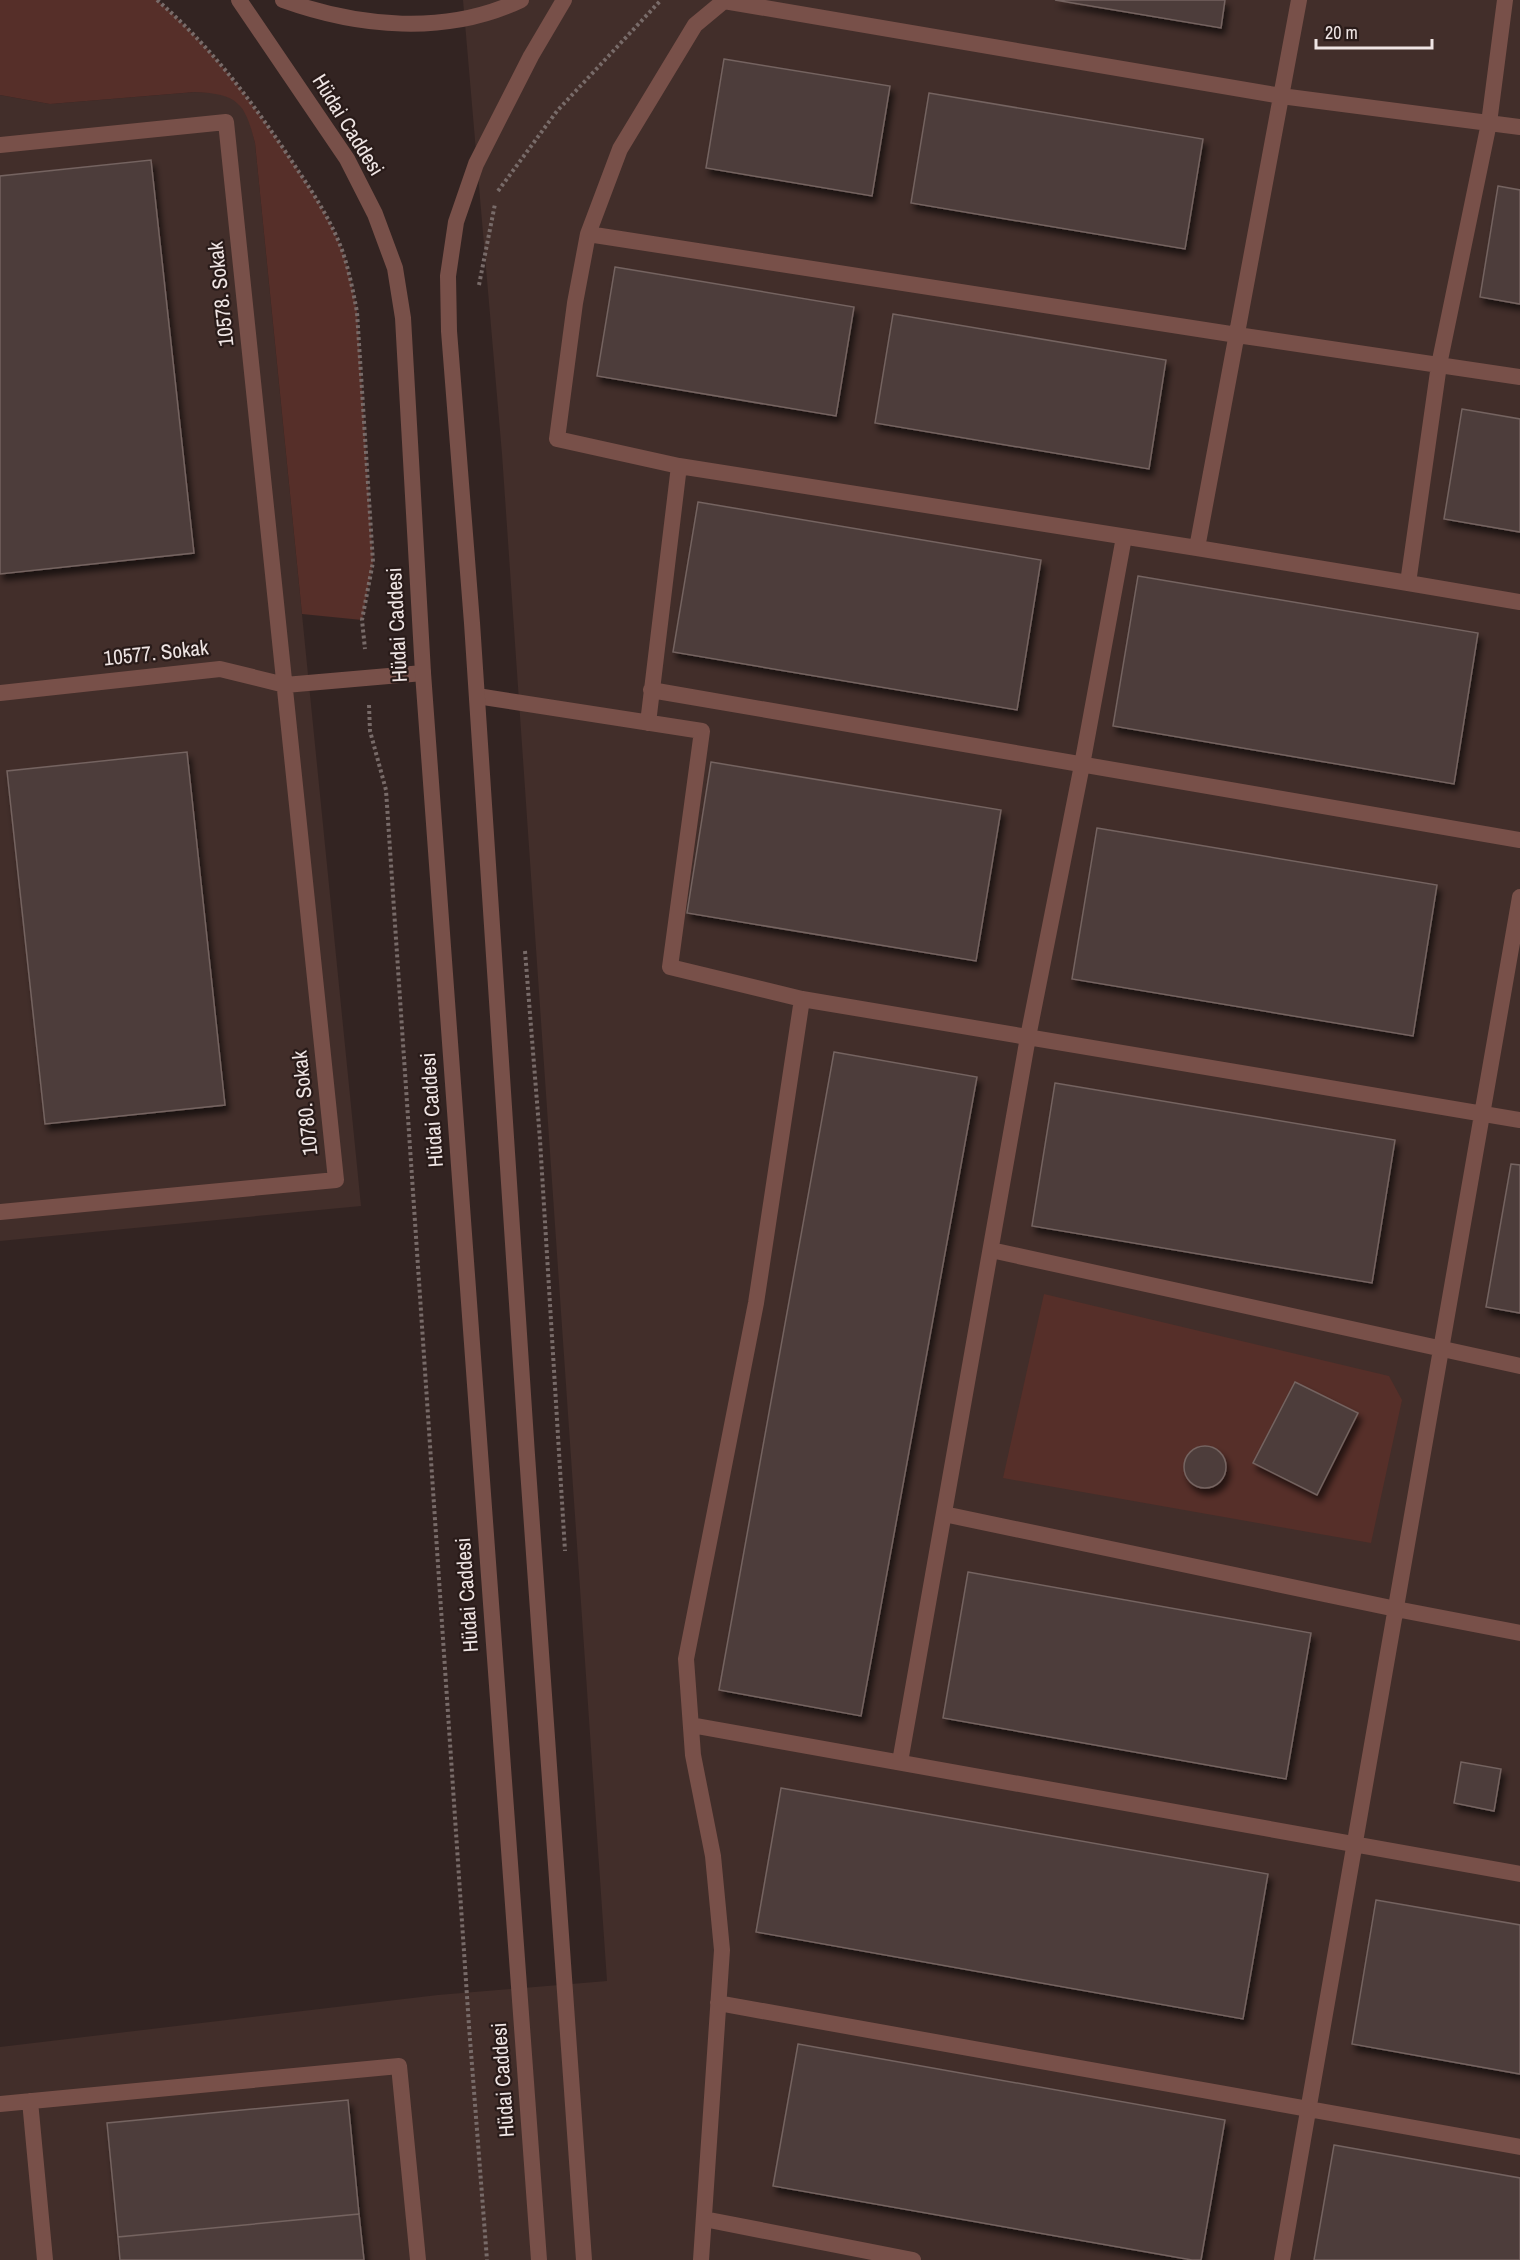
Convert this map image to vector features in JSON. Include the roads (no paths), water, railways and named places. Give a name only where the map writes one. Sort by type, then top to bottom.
[{"type":"street","name":"Hüdai Caddesi","points":[[239,0],[347,159],[375,214],[395,268],[403,318],[423,673],[539,2260]]},
{"type":"street","points":[[283,0],[316,12],[356,21],[396,24],[437,22],[467,17],[521,0]]},
{"type":"street","points":[[564,0],[531,56],[476,164],[456,222],[448,276],[449,331],[477,696],[584,2260]]},
{"type":"street","points":[[1520,127],[1281,96],[724,0],[694,25],[620,149],[588,234],[574,303],[557,439],[679,466],[1520,602]]},
{"type":"street","points":[[1197,548],[1299,0]]},
{"type":"street","points":[[1408,584],[1439,365],[1489,123],[1505,0]]},
{"type":"street","name":"10578. Sokak","points":[[0,145],[226,122],[285,686]]},
{"type":"street","points":[[588,234],[1237,335],[1520,376]]},
{"type":"street","points":[[648,723],[679,466]]},
{"type":"street","points":[[900,1762],[1029,1037],[1124,537]]},
{"type":"street","name":"10577. Sokak","points":[[0,693],[220,669],[285,686],[423,673]]},
{"type":"street","name":"10780. Sokak","points":[[0,1212],[336,1180],[285,686]]},
{"type":"street","points":[[651,690],[1520,840]]},
{"type":"street","points":[[477,696],[702,731],[670,967],[802,999],[1520,1120]]},
{"type":"street","points":[[1282,2260],[1520,897]]},
{"type":"street","points":[[701,2260],[722,1950],[713,1856],[693,1755],[686,1659],[756,1303],[802,999]]},
{"type":"street","points":[[991,1250],[1520,1366]]},
{"type":"street","points":[[944,1514],[1520,1633]]},
{"type":"street","points":[[691,1725],[1520,1874]]},
{"type":"street","points":[[718,2003],[1520,2147]]},
{"type":"street","points":[[0,2104],[399,2066],[418,2260]]},
{"type":"street","points":[[30,2101],[45,2260]]},
{"type":"street","points":[[704,2220],[913,2260]]}]
